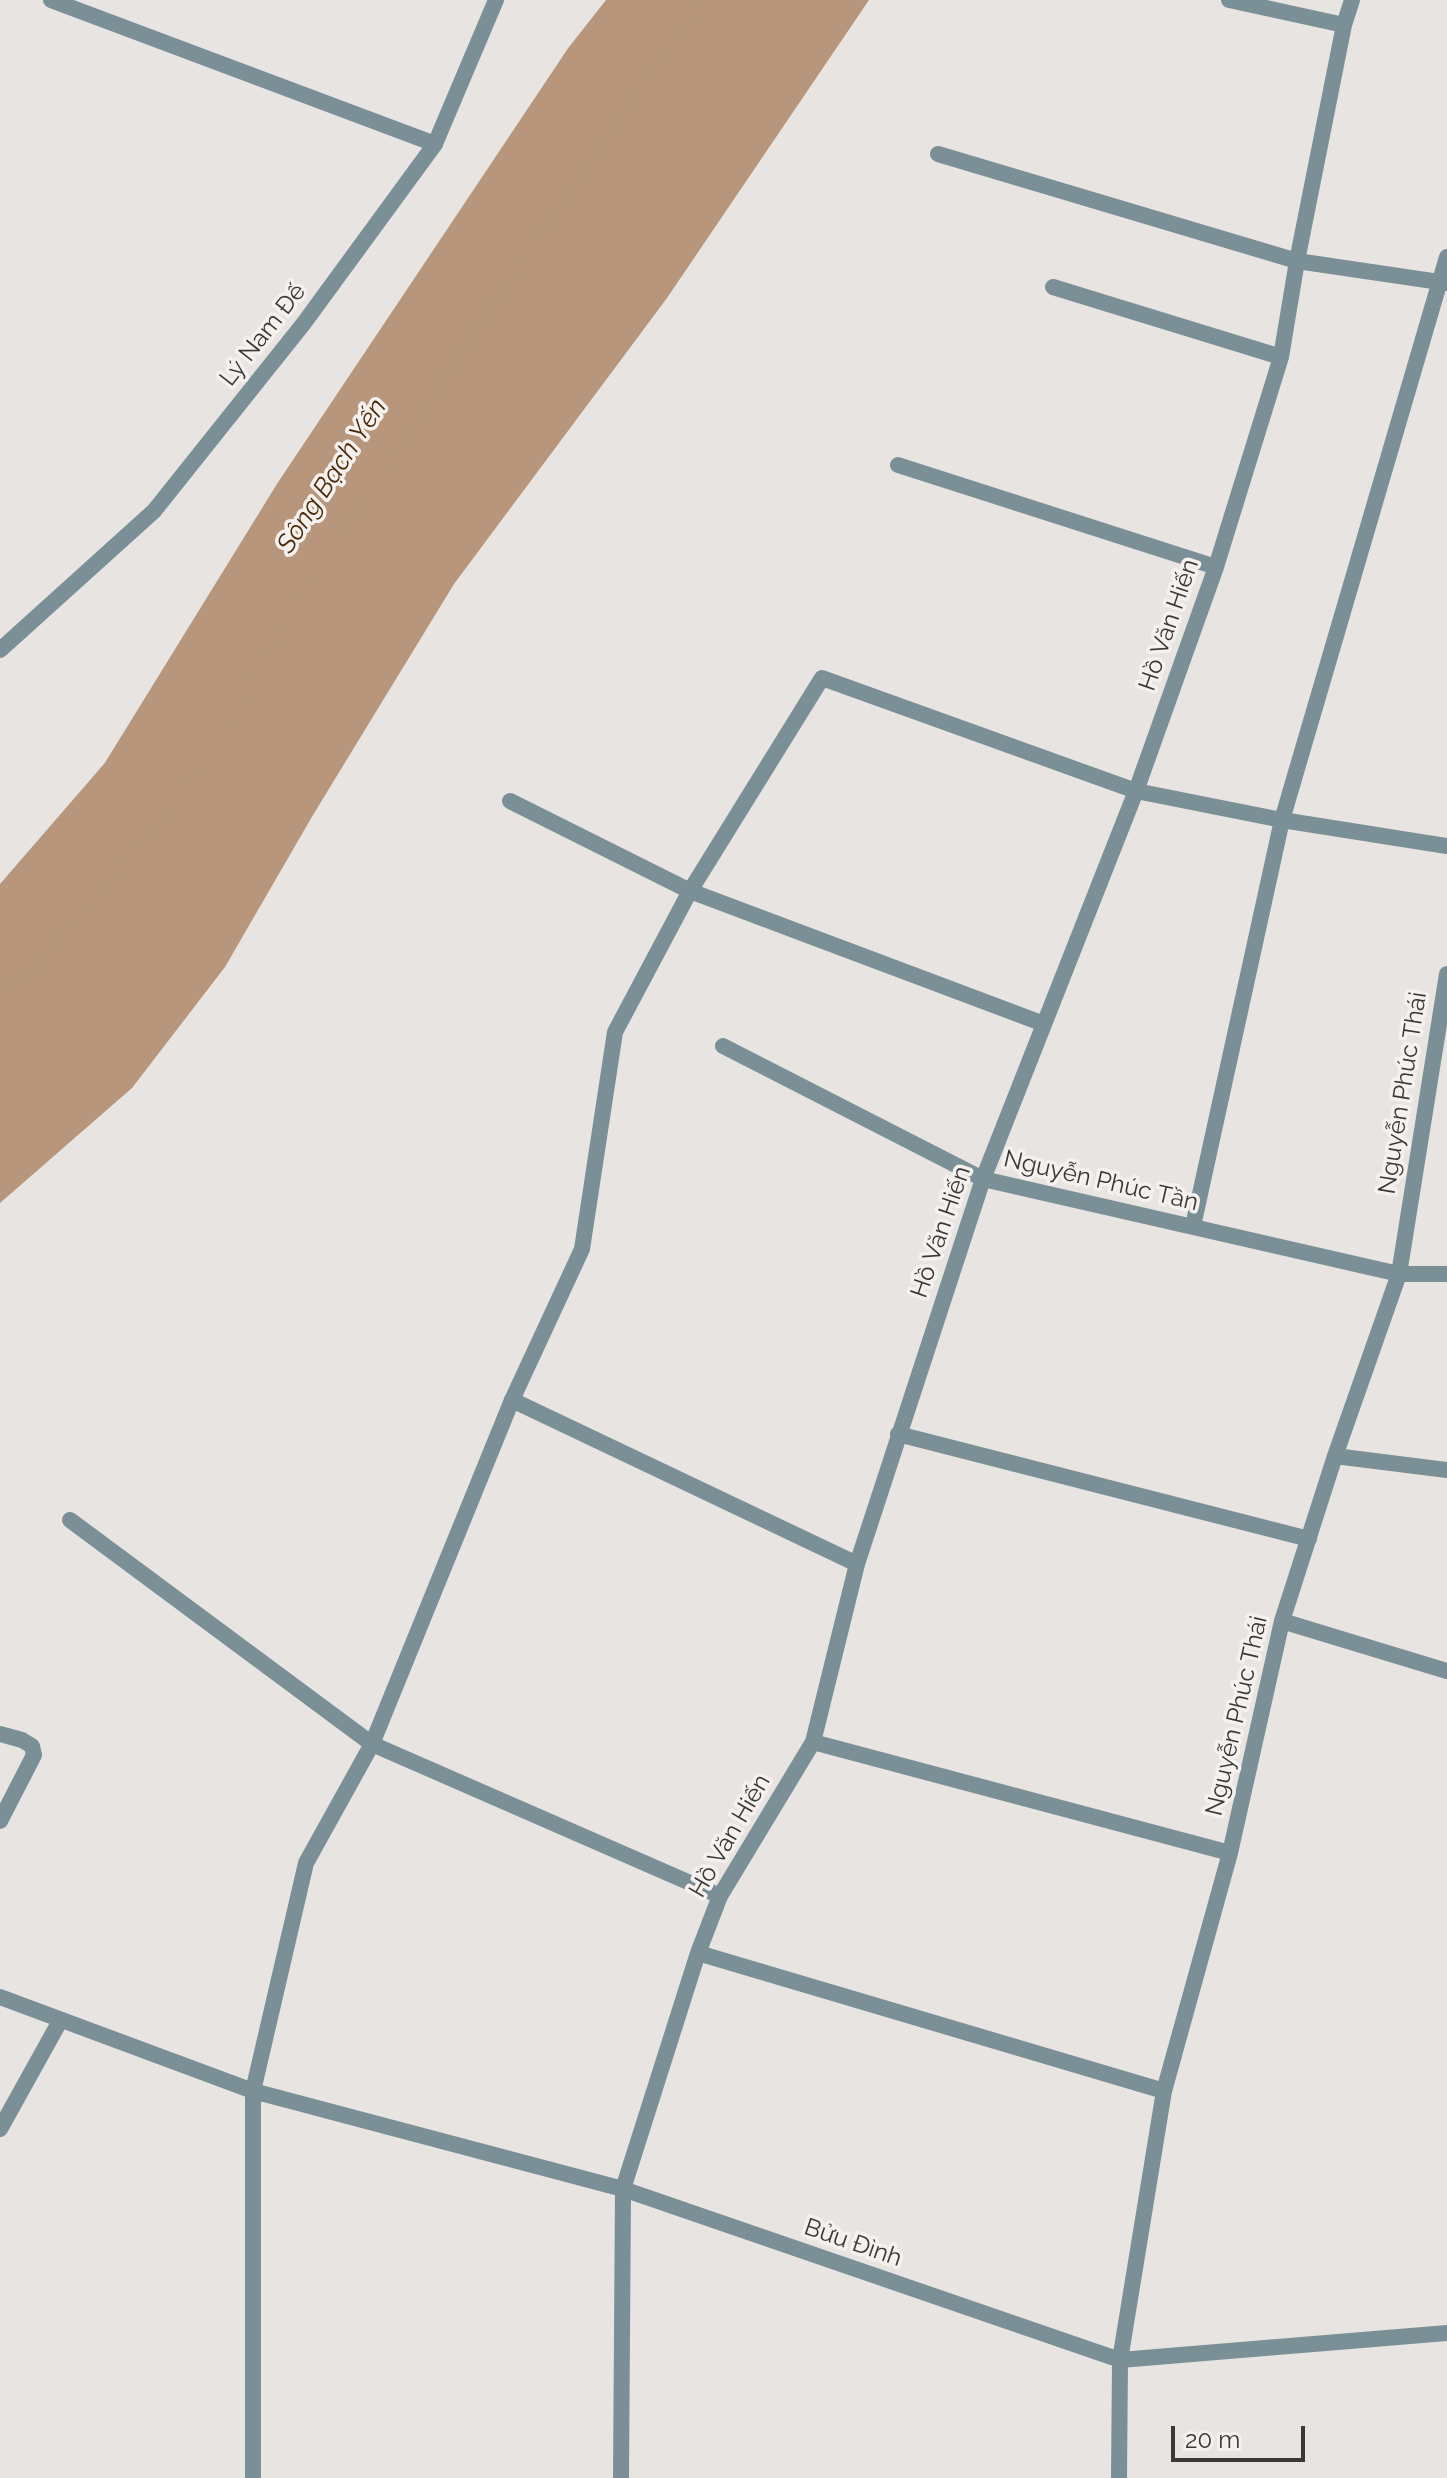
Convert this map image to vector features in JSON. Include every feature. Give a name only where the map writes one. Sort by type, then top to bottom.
[{"type":"street","points":[[51,0],[435,144]]},
{"type":"street","name":"Lý Nam Đế","points":[[0,650],[154,511],[304,323],[435,144],[496,0]]},
{"type":"street","points":[[1229,0],[1344,25]]},
{"type":"street","name":"Hồ Văn Hiến","points":[[621,2478],[623,2189],[698,1953],[720,1896],[813,1742],[857,1564],[983,1179],[1136,791],[1216,567],[1281,357],[1297,261],[1344,25],[1352,0]]},
{"type":"street","points":[[938,154],[1297,261],[1444,283]]},
{"type":"street","points":[[1193,1226],[1282,820],[1444,283],[1447,257]]},
{"type":"street","points":[[1053,287],[1281,357]]},
{"type":"street","points":[[898,465],[1216,567]]},
{"type":"street","points":[[253,2478],[253,2091],[306,1863],[372,1744],[512,1400],[582,1249],[615,1032],[690,891],[822,678],[1136,791],[1282,820],[1447,846]]},
{"type":"street","points":[[510,801],[690,891],[1044,1024]]},
{"type":"street","name":"Nguyễn Phúc Thái","points":[[1119,2478],[1120,2360],[1164,2091],[1230,1853],[1282,1621],[1335,1456],[1399,1274],[1440,1050],[1447,974]]},
{"type":"street","name":"Nguyễn Phúc Tần","points":[[723,1046],[983,1179],[1399,1274],[1447,1274]]},
{"type":"street","points":[[512,1400],[857,1564]]},
{"type":"street","points":[[898,1434],[1309,1539]]},
{"type":"street","points":[[1335,1456],[1447,1470]]},
{"type":"street","points":[[70,1520],[372,1744],[720,1896]]},
{"type":"street","points":[[1282,1621],[1447,1671]]},
{"type":"street","points":[[0,1734],[32,1746],[34,1755],[0,1821]]},
{"type":"street","points":[[813,1742],[1230,1853]]},
{"type":"street","points":[[698,1953],[1164,2091]]},
{"type":"street","name":"Bửu Đình","points":[[0,1997],[253,2091],[623,2189],[1120,2360],[1447,2333]]},
{"type":"street","points":[[0,2129],[60,2021]]},
{"type":"shaded area","points":[[645,0],[869,0],[667,298],[454,584],[313,815],[225,967],[132,1088],[0,1203],[0,953],[105,827]]},
{"type":"waterway","name":"Sông Bạch Yến","points":[[0,945],[137,787],[311,505],[601,71],[657,0]]}]
